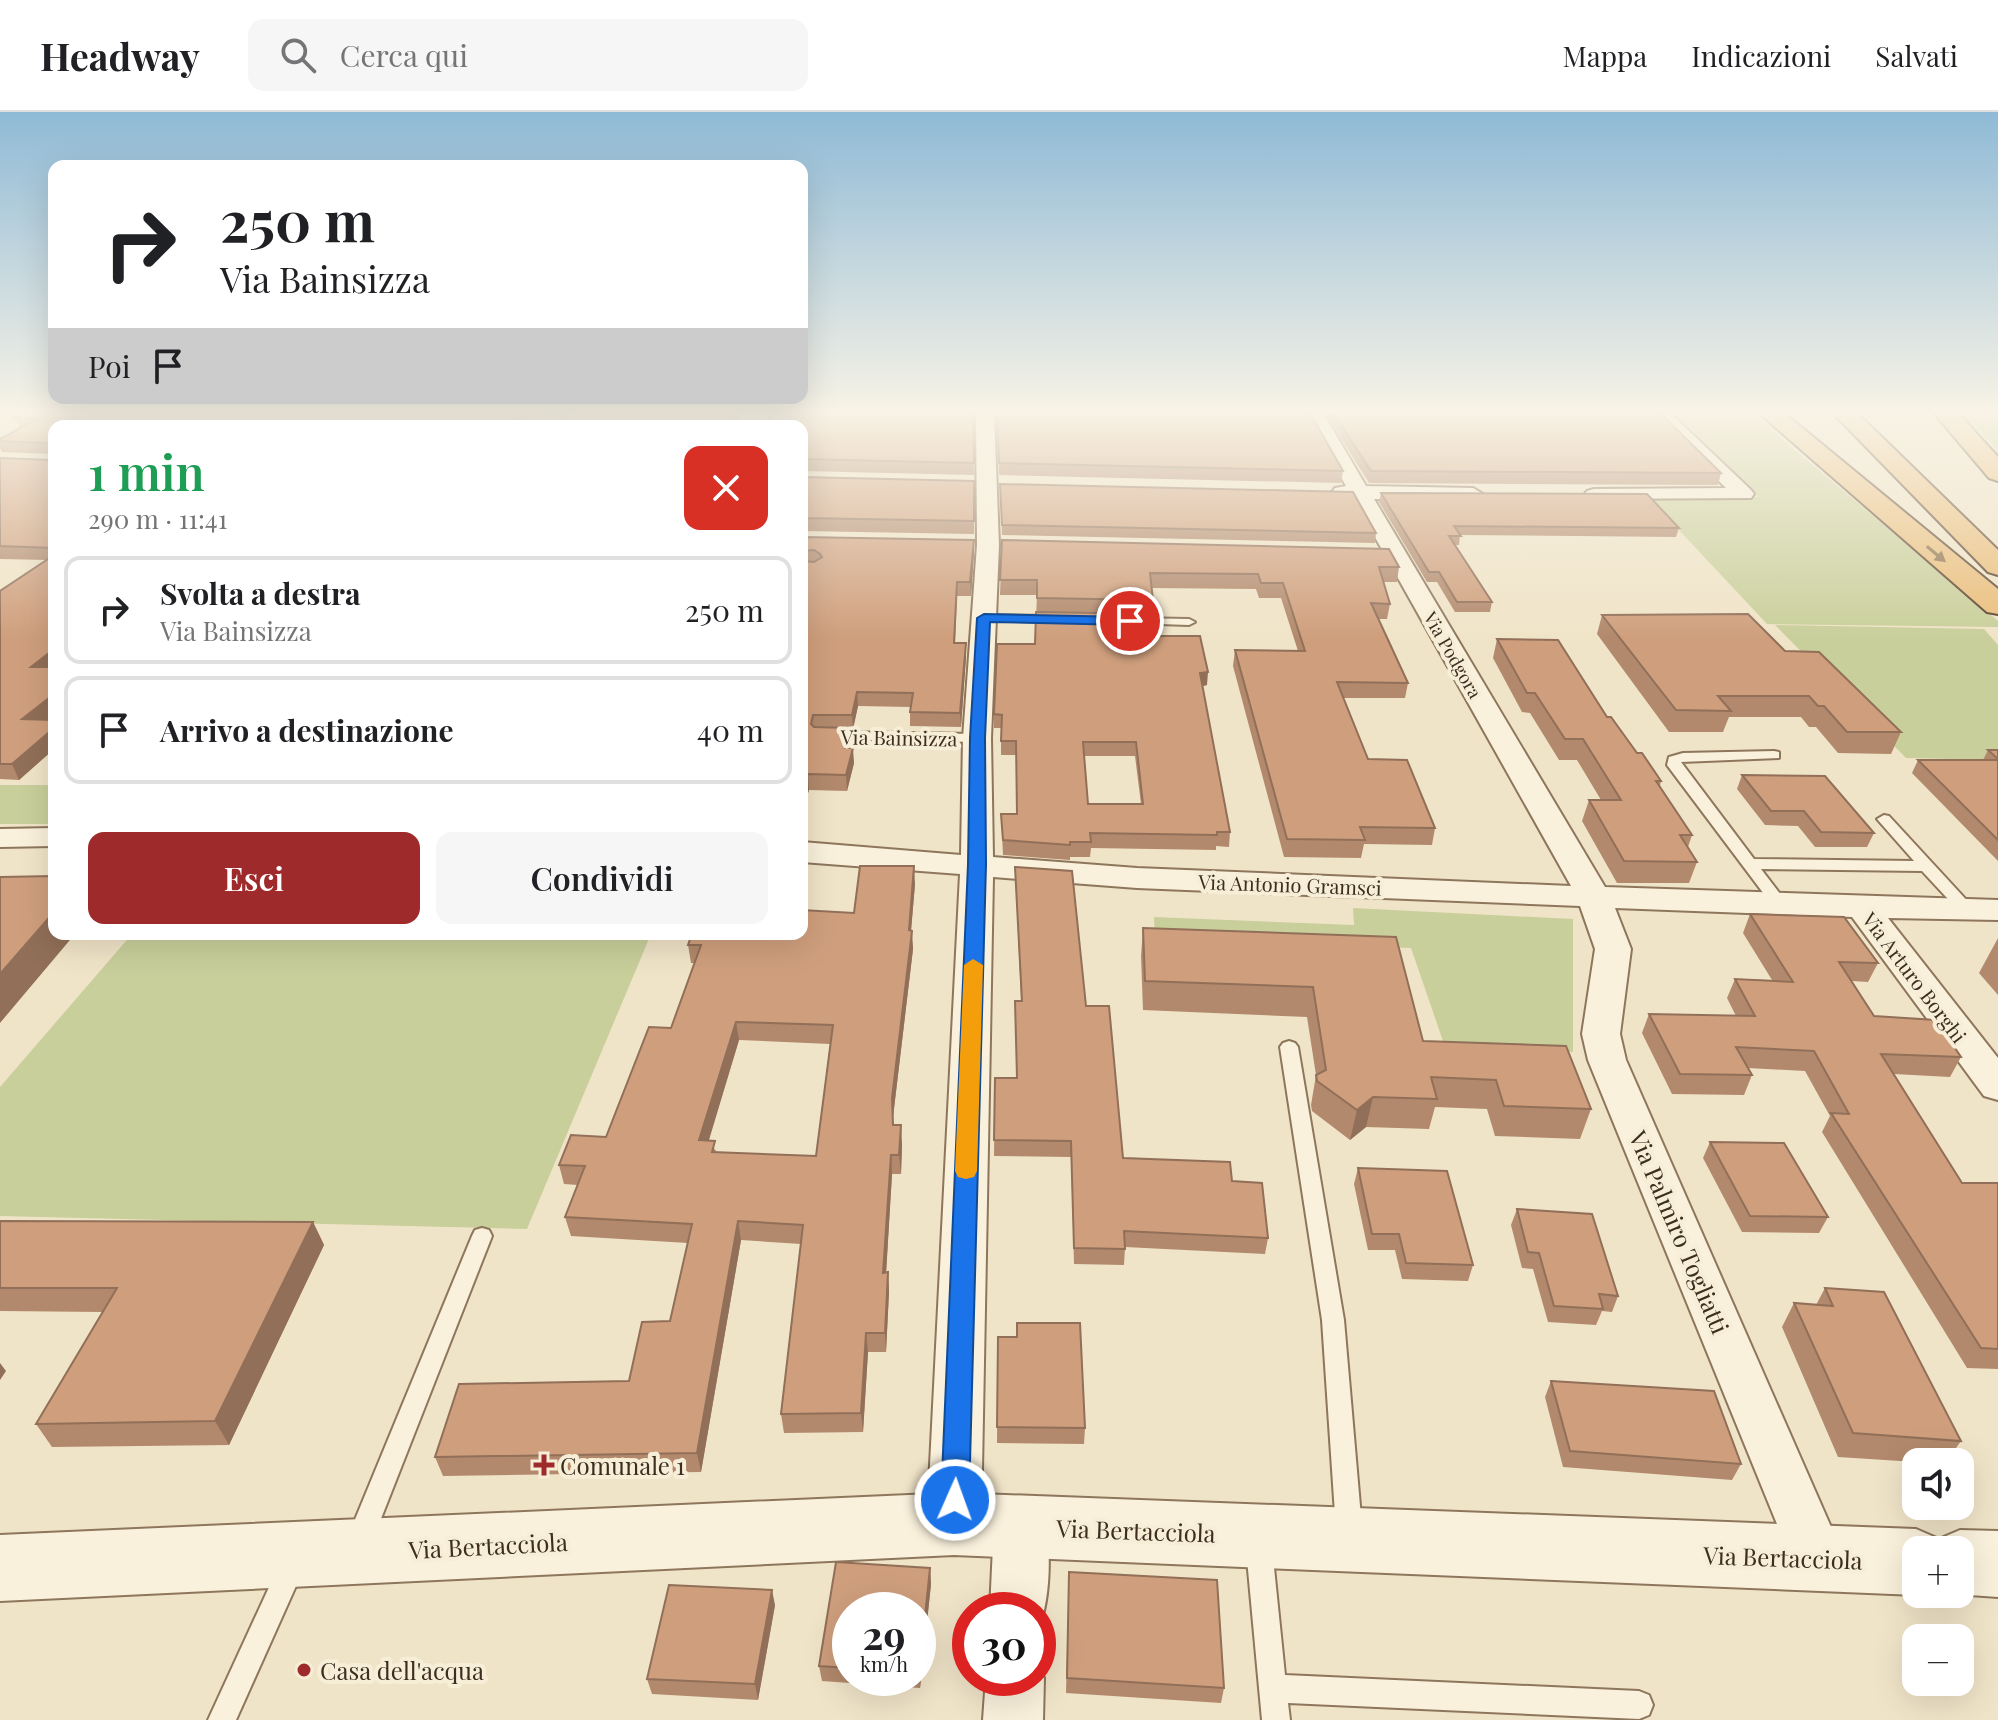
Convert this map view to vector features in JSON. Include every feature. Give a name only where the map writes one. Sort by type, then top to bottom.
[{"type":"highway","points":[[1859,488],[1998,605]]},
{"type":"highway","points":[[1920,488],[1998,566]]},
{"type":"highway","points":[[1949,488],[1998,535]]},
{"type":"street","name":"Via Bainsizza","points":[[954,1524],[977,864],[977,738],[988,545],[987,488]]},
{"type":"street","name":"Via Podgora","points":[[1358,488],[1594,897]]},
{"type":"street","points":[[1573,495],[1744,494],[1738,488]]},
{"type":"street","points":[[1322,492],[1497,494]]},
{"type":"street","points":[[1363,552],[1394,553]]},
{"type":"street","points":[[0,838],[48,837]]},
{"type":"street","name":"Via Antonio Gramsci","points":[[808,852],[1137,878],[1982,910]]},
{"type":"street","name":"Via Palmiro Togliatti","points":[[1594,897],[1613,949],[1601,1034],[1607,1060],[1818,1559]]},
{"type":"street","name":"Via Arturo Borghi","points":[[1861,906],[1998,1086]]},
{"type":"street","name":"Via Bertacciola","points":[[0,1568],[954,1524],[1902,1562]]},
{"type":"street","points":[[1019,1592],[1021,1525]]},
{"type":"street","points":[[1974,1563],[1998,1564]]},
{"type":"street","points":[[1013,1720],[1014,1696]]},
{"type":"lane","points":[[984,618],[1078,620]]},
{"type":"lane","points":[[1126,621],[1189,622]]},
{"type":"lane","name":"Via Bainsizza","points":[[820,736],[977,738]]},
{"type":"lane","points":[[1774,755],[1674,760],[1674,765],[1779,903]]},
{"type":"lane","name":"Via Antonio Gramsci","points":[[1884,819],[1926,866],[1982,910]]},
{"type":"lane","points":[[1749,864],[1926,866]]},
{"type":"lane","points":[[1289,1047],[1333,1320],[1350,1539]]},
{"type":"lane","points":[[222,1720],[326,1553],[374,1498],[482,1236]]},
{"type":"lane","points":[[1257,1535],[1276,1720]]},
{"type":"lane","points":[[1273,1688],[1639,1705]]},
{"type":"green space","points":[[1748,488],[1840,488],[1998,621],[1998,627],[1767,624],[1647,496],[1758,497]]},
{"type":"green space","points":[[1775,625],[1984,629],[1998,645],[1998,760],[1906,758]]},
{"type":"green space","points":[[0,785],[48,785],[48,824],[0,824]]},
{"type":"green space","points":[[1353,908],[1573,919],[1573,1052],[1444,1044],[1411,948],[1155,941],[1154,917],[1354,925]]},
{"type":"green space","points":[[127,940],[648,940],[527,1229],[0,1216],[0,1087]]},
{"type":"building","points":[[0,488],[48,488],[48,548],[0,546]]},
{"type":"building","points":[[808,488],[974,488],[974,521],[808,518]]},
{"type":"building","points":[[1000,488],[1178,488],[1353,492],[1376,533],[1002,525]]},
{"type":"building","points":[[1381,493],[1647,494],[1679,528],[1454,526],[1461,536],[1449,536],[1492,602],[1457,602],[1439,572],[1429,572]]},
{"type":"building","points":[[808,537],[974,540],[970,582],[957,582],[954,643],[966,643],[960,713],[910,712],[913,693],[857,692],[852,715],[813,715],[811,724],[814,727],[849,728],[845,748],[853,748],[846,775],[808,774],[808,562],[822,557],[814,550],[808,550]]},
{"type":"building","points":[[1002,540],[1389,549],[1399,567],[1379,567],[1390,604],[1371,603],[1408,683],[1337,682],[1368,759],[1407,760],[1435,828],[1360,827],[1365,840],[1287,839],[1235,650],[1305,651],[1283,583],[1261,583],[1258,574],[1150,573],[1153,600],[1037,598],[1037,580],[1000,580]]},
{"type":"building","points":[[48,559],[48,654],[31,667],[48,667],[48,699],[22,719],[48,720],[48,733],[12,764],[0,764],[0,591]]},
{"type":"building","points":[[1036,612],[1154,614],[1156,636],[1200,636],[1208,672],[1200,673],[1230,832],[1217,832],[1217,835],[1090,833],[1091,842],[1070,842],[1070,845],[1003,840],[1001,814],[1017,814],[1016,741],[1001,741],[1002,715],[994,714],[997,644],[1035,644]],"holes":[[[1083,742],[1136,742],[1143,804],[1088,804]]]},
{"type":"building","points":[[1748,614],[1785,651],[1819,652],[1901,732],[1847,732],[1824,706],[1818,706],[1809,696],[1718,696],[1731,711],[1676,710],[1602,615]]},
{"type":"building","points":[[1497,639],[1558,640],[1607,717],[1611,717],[1637,753],[1642,753],[1661,781],[1656,781],[1692,835],[1680,835],[1697,862],[1624,861],[1589,800],[1621,800],[1583,739],[1565,739],[1535,693],[1527,693]]},
{"type":"building","points":[[1988,750],[1998,750],[1998,759]]},
{"type":"building","points":[[1918,760],[1998,760],[1998,840]]},
{"type":"building","points":[[1742,775],[1825,776],[1874,833],[1821,832],[1804,811],[1771,811]]},
{"type":"building","points":[[860,866],[914,866],[909,930],[912,931],[892,1098],[893,1125],[901,1125],[899,1155],[891,1155],[883,1273],[888,1272],[885,1333],[866,1333],[861,1413],[781,1414],[803,1225],[738,1221],[697,1453],[435,1457],[459,1384],[629,1381],[642,1322],[670,1321],[692,1224],[565,1217],[585,1166],[559,1165],[571,1135],[606,1137],[649,1027],[671,1028],[701,945],[688,945],[690,940],[808,940],[808,910],[854,913]],"holes":[[[736,1022],[833,1025],[816,1156],[712,1152],[715,1141],[699,1140]]]},
{"type":"building","points":[[1015,867],[1072,871],[1086,1006],[1109,1006],[1123,1158],[1230,1162],[1232,1181],[1262,1183],[1268,1238],[1124,1231],[1125,1249],[1074,1248],[1071,1141],[994,1140],[995,1078],[1017,1078],[1015,1001],[1022,1001]]},
{"type":"building","points":[[48,876],[48,919],[0,974],[0,877]]},
{"type":"building","points":[[1750,914],[1844,917],[1878,963],[1839,962],[1874,1016],[1936,1020],[1961,1057],[1881,1054],[1962,1183],[1998,1183],[1998,1349],[1981,1348],[1831,1113],[1849,1114],[1814,1051],[1736,1047],[1752,1075],[1680,1074],[1649,1014],[1755,1016],[1735,979],[1793,982]]},
{"type":"building","points":[[1143,928],[1396,937],[1423,1041],[1566,1046],[1591,1109],[1504,1106],[1496,1080],[1431,1077],[1437,1099],[1373,1097],[1357,1110],[1317,1081],[1316,1075],[1326,1070],[1313,987],[1145,981]]},
{"type":"building","points":[[1710,1142],[1784,1143],[1828,1217],[1750,1216]]},
{"type":"building","points":[[1358,1168],[1447,1171],[1473,1265],[1406,1263],[1399,1234],[1372,1234]]},
{"type":"building","points":[[1517,1209],[1592,1214],[1618,1296],[1599,1294],[1603,1309],[1554,1306],[1539,1253],[1528,1252]]},
{"type":"building","points":[[0,1221],[313,1222],[215,1421],[36,1424],[117,1288],[0,1288]]},
{"type":"building","points":[[1825,1288],[1884,1292],[1961,1441],[1853,1433],[1794,1303],[1833,1306]]},
{"type":"building","points":[[1017,1323],[1080,1323],[1085,1428],[997,1427],[998,1337],[1017,1337]]},
{"type":"building","points":[[1551,1381],[1714,1391],[1741,1464],[1570,1451]]},
{"type":"building","points":[[836,1562],[930,1568],[927,1592],[832,1592],[832,1667],[819,1666]]},
{"type":"building","points":[[1069,1572],[1217,1580],[1224,1688],[1067,1678]]},
{"type":"building","points":[[669,1585],[772,1590],[755,1684],[647,1679]]},
{"type":"slow traffic","points":[[966,1171],[973,965]]},
{"type":"place","name":"Comunale 1","points":[[544,1465]]},
{"type":"place","name":"Casa dell'acqua","points":[[304,1670]]},
{"type":"route","points":[[955,1500],[977,864],[977,738],[984,618],[1130,621]]}]
